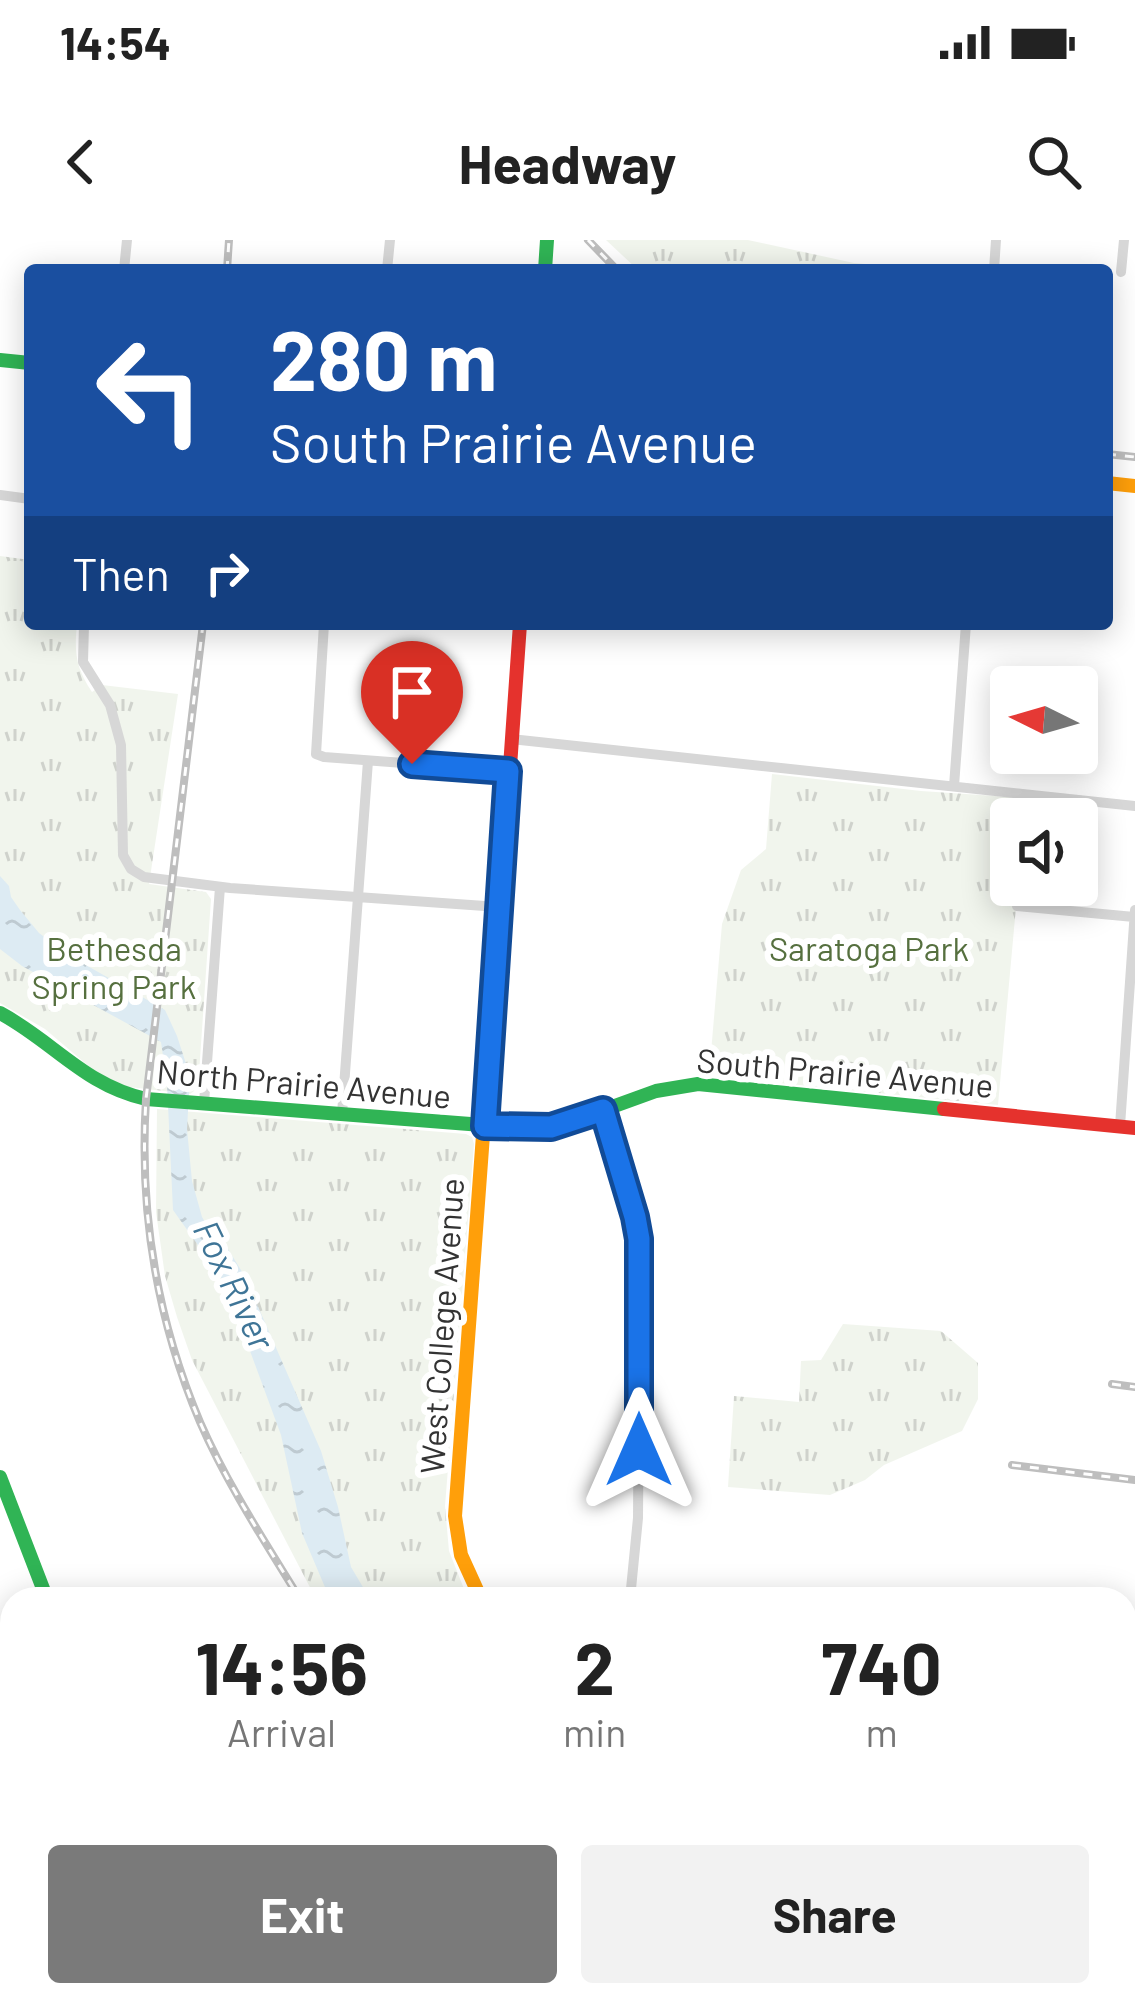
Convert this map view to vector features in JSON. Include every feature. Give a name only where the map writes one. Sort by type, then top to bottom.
[{"type":"street","points":[[1121,272],[1124,240]]},
{"type":"street","points":[[84,630],[83,662],[110,705],[121,745],[122,846],[131,869],[144,877],[220,887],[499,908]]},
{"type":"street","points":[[323,630],[314,750],[318,756],[508,771]]},
{"type":"street","name":"West College Avenue","points":[[475,1587],[461,1555],[455,1516],[520,630]]},
{"type":"street","points":[[954,786],[967,630]]},
{"type":"street","points":[[511,740],[1135,806]]},
{"type":"street","points":[[342,1114],[368,761]]},
{"type":"street","points":[[198,1103],[220,887]]},
{"type":"street","points":[[1017,907],[1135,914],[1127,1127]]},
{"type":"street","name":"North Prairie Avenue","points":[[0,1013],[29,1028],[100,1085],[134,1097],[485,1126]]},
{"type":"street","name":"South Prairie Avenue","points":[[485,1126],[551,1127],[656,1089],[698,1084],[1127,1127]]},
{"type":"street","points":[[603,1110],[635,1217],[640,1251],[638,1518],[631,1587]]},
{"type":"street","points":[[0,1477],[42,1587]]},
{"type":"green space","points":[[606,240],[748,240],[865,264],[632,264]]},
{"type":"green space","name":"Bethesda Spring Park","points":[[0,556],[24,559],[24,630],[77,630],[77,660],[92,692],[102,685],[178,694],[149,884],[206,892],[211,899],[198,1088],[190,1094],[129,1087],[99,1075],[45,1029],[0,1003]]},
{"type":"green space","name":"Saratoga Park","points":[[772,774],[1026,798],[990,798],[990,906],[1016,906],[998,1105],[709,1076],[722,924],[741,870],[766,849]]},
{"type":"green space","points":[[157,1109],[472,1137],[445,1506],[449,1551],[463,1587],[310,1587],[192,1360],[165,1276],[156,1212]]},
{"type":"green space","points":[[843,1324],[941,1331],[978,1363],[978,1399],[962,1431],[830,1495],[728,1487],[734,1396],[799,1402],[801,1361],[821,1360]]},
{"type":"water","name":"Fox River","points":[[0,876],[39,933],[165,1010],[190,1076],[187,1129],[192,1181],[202,1217],[244,1275],[321,1451],[351,1567],[363,1587],[325,1587],[302,1533],[281,1435],[225,1283],[173,1210],[161,1042],[22,966],[0,949]]},
{"type":"railway","points":[[227,264],[229,240]]},
{"type":"railway","points":[[588,240],[611,264]]},
{"type":"railway","points":[[1113,455],[1135,457]]},
{"type":"railway","points":[[202,630],[146,1099],[148,1223],[172,1343],[200,1422],[234,1490],[293,1587]]},
{"type":"railway","points":[[1112,1384],[1135,1387]]},
{"type":"railway","points":[[1012,1465],[1135,1480]]},
{"type":"traffic: fast","points":[[545,264],[547,240]]},
{"type":"traffic: fast","points":[[0,360],[24,362]]},
{"type":"traffic: fast","points":[[0,1013],[105,1084],[146,1099],[534,1129],[576,1120],[656,1091],[698,1084],[944,1109]]},
{"type":"traffic: fast","points":[[0,1477],[42,1587]]},
{"type":"traffic: slow","points":[[1113,484],[1135,486]]},
{"type":"traffic: slow","points":[[476,1587],[461,1555],[455,1516],[509,781]]},
{"type":"traffic: jam","points":[[509,781],[520,630]]},
{"type":"traffic: jam","points":[[944,1109],[1135,1128]]},
{"type":"route","points":[[412,764],[508,771],[485,1126],[551,1127],[603,1110],[639,1239],[639,1450]]}]
